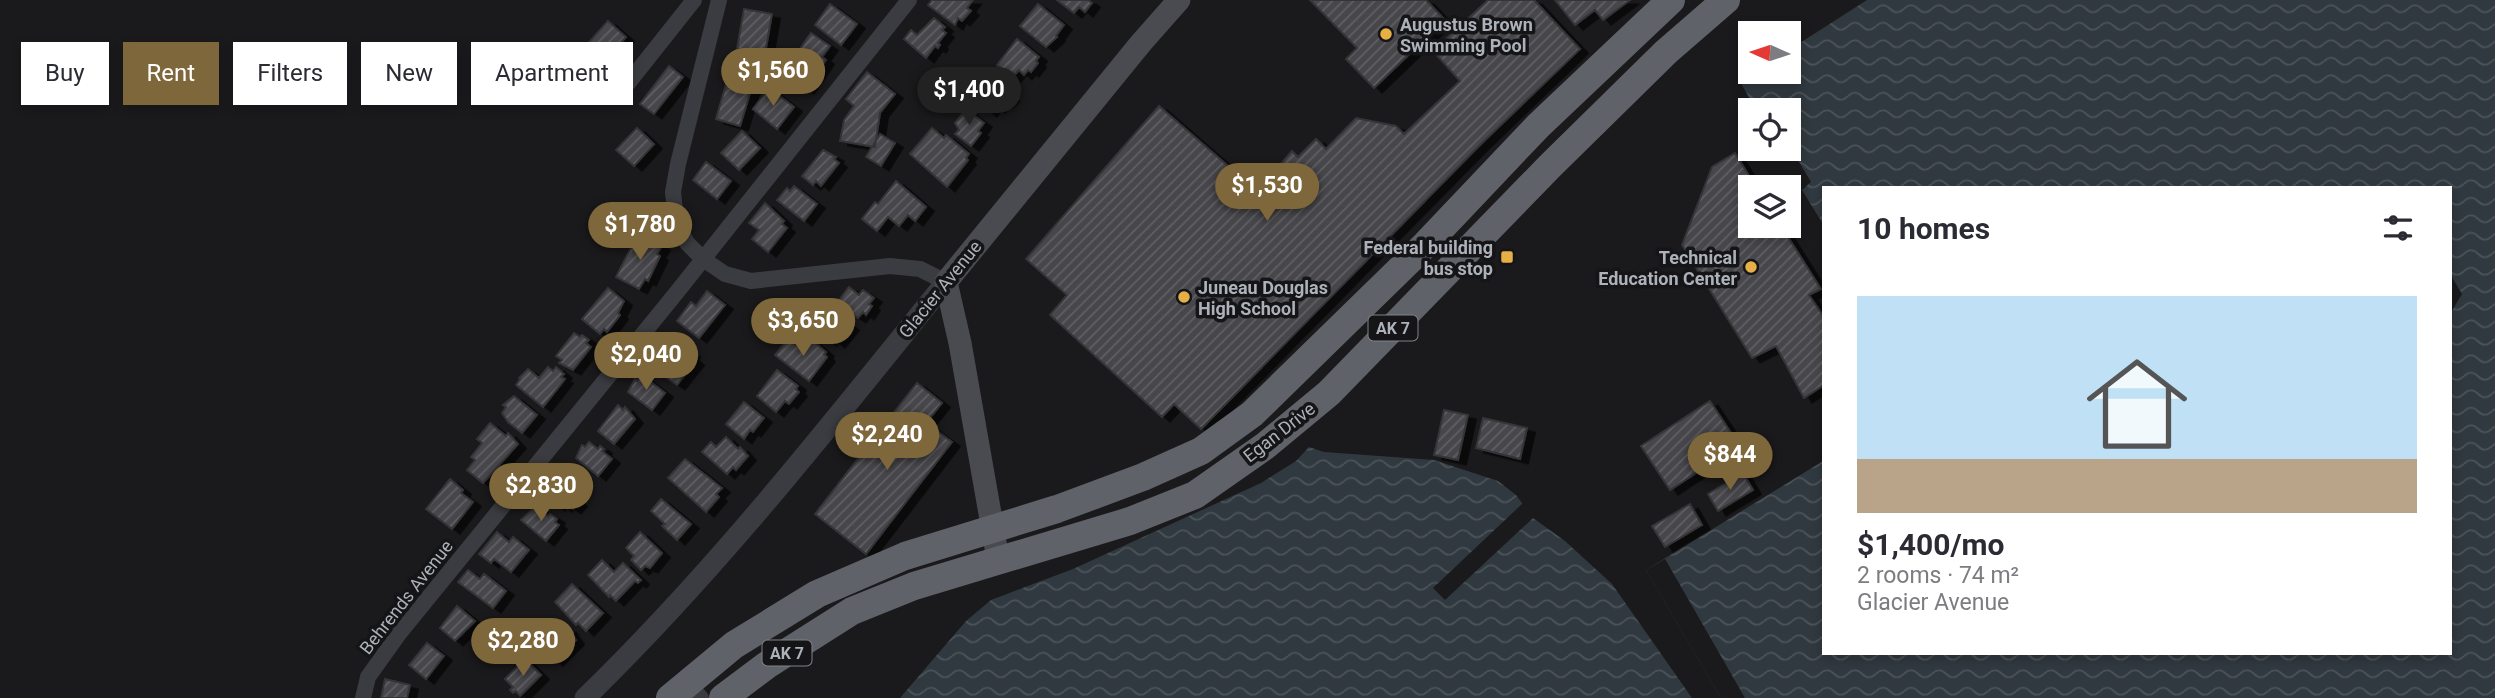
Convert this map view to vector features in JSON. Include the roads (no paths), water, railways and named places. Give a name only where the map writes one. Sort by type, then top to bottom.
[{"type":"highway","name":"Egan Drive","points":[[686,693],[734,645],[817,594],[905,556],[1057,509],[1201,451],[1252,414],[1426,244],[1538,126],[1671,0]]},
{"type":"highway","name":"Egan Drive","points":[[723,698],[767,665],[852,611],[914,586],[1130,521],[1195,495],[1265,446],[1329,393],[1550,166],[1666,52],[1726,0]]},
{"type":"main road","name":"Glacier Avenue","points":[[946,282],[1179,0]]},
{"type":"main road","points":[[946,282],[960,343],[998,559]]},
{"type":"street","points":[[633,77],[694,0]]},
{"type":"street","points":[[719,0],[673,192],[676,221],[687,243],[703,259],[725,274],[751,281],[890,267],[920,269],[946,282]]},
{"type":"street","name":"Behrends Avenue","points":[[363,698],[368,677],[398,635],[909,0]]},
{"type":"street","name":"Glacier Avenue","points":[[585,698],[739,536],[946,282]]},
{"type":"water","points":[[1867,0],[2495,0],[2495,698],[1721,698],[1646,570],[1822,462],[1822,655],[2452,655],[2452,311],[2462,294],[2452,277],[2452,186],[1822,186],[1822,222],[1802,190],[1811,182],[1799,161],[1801,161],[1801,98],[1749,98],[1742,84],[1801,84],[1801,42]]},
{"type":"water","points":[[1309,447],[1324,452],[1434,460],[1498,481],[1516,495],[1533,518],[1565,541],[1612,584],[1692,698],[900,698],[966,621],[991,600],[1073,569],[1261,483],[1296,461]]},
{"type":"place","name":"Augustus Brown Swimming Pool","points":[[1386,34]]},
{"type":"place","name":"Federal building bus stop","points":[[1507,257]]},
{"type":"place","name":"Technical Education Center","points":[[1751,267]]},
{"type":"place","name":"Juneau Douglas High School","points":[[1184,297]]}]
